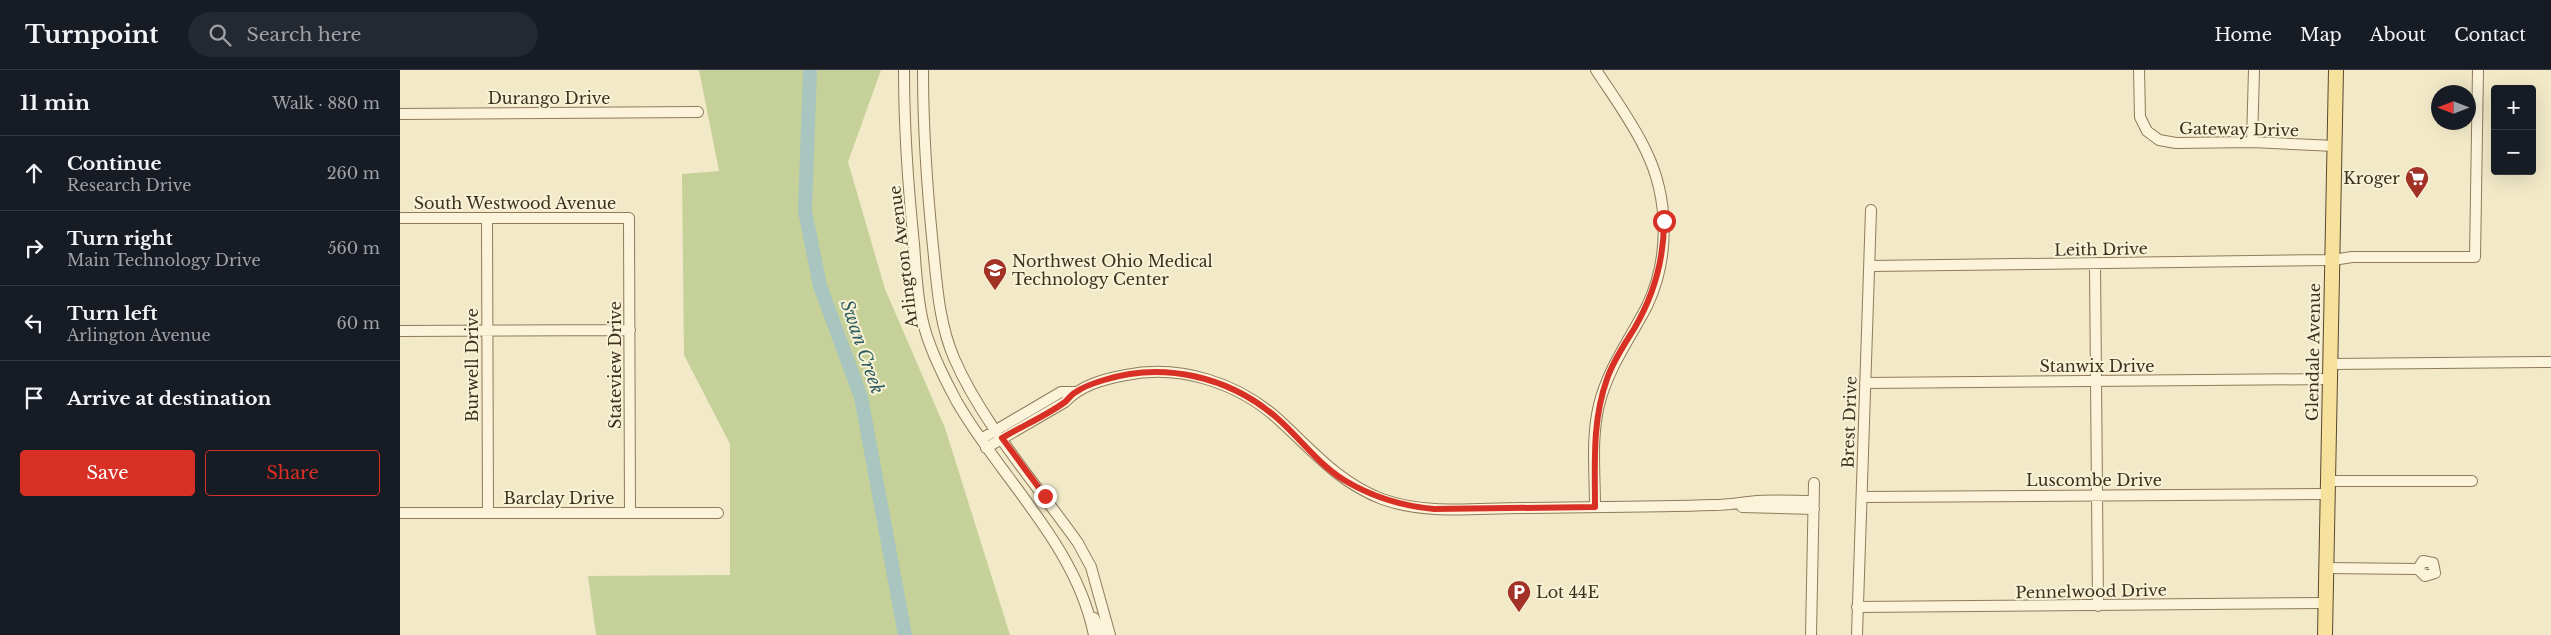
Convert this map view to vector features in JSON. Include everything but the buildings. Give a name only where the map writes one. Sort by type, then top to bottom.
[{"type":"main road","name":"Glendale Avenue","points":[[2325,635],[2336,70]]},
{"type":"street","name":"Arlington Avenue","points":[[904,70],[906,155],[923,323],[936,358],[957,402],[1063,556],[1090,611],[1094,635]]},
{"type":"street","name":"Arlington Avenue","points":[[923,70],[925,157],[940,313],[945,334],[963,378],[999,434],[1078,543],[1091,567],[1110,635]]},
{"type":"street","points":[[1595,507],[1594,444],[1599,404],[1615,362],[1653,291],[1661,262],[1664,234],[1661,194],[1647,152],[1596,70]]},
{"type":"street","name":"Gateway Drive","points":[[2139,70],[2139,111],[2147,131],[2154,137],[2167,142],[2252,142],[2335,146]]},
{"type":"street","points":[[2252,142],[2254,70]]},
{"type":"street","name":"Leith Drive","points":[[1870,266],[2096,265],[2333,260],[2352,257],[2475,257],[2478,70]]},
{"type":"street","name":"Durango Drive","points":[[400,114],[698,112]]},
{"type":"street","name":"Brest Drive","points":[[1857,635],[1871,210]]},
{"type":"street","name":"South Westwood Avenue","points":[[400,218],[629,218]]},
{"type":"street","name":"Burwell Drive","points":[[487,218],[488,513]]},
{"type":"street","name":"Stateview Drive","points":[[629,218],[630,513]]},
{"type":"street","points":[[2096,265],[2098,606]]},
{"type":"street","points":[[400,331],[630,330]]},
{"type":"street","points":[[2331,364],[2551,362]]},
{"type":"street","points":[[984,443],[1065,402],[1074,392],[1104,380],[1134,373],[1162,372],[1190,375],[1224,386],[1257,402],[1279,420],[1332,471],[1355,487],[1383,499],[1409,506],[1434,509],[1716,505],[1761,509],[1814,505]]},
{"type":"street","name":"Stanwix Drive","points":[[1865,383],[2330,379]]},
{"type":"street","name":"Luscombe Drive","points":[[1862,497],[2096,495],[2327,488],[2472,481]]},
{"type":"street","points":[[1811,635],[1814,483]]},
{"type":"street","name":"Barclay Drive","points":[[400,513],[718,513]]},
{"type":"street","points":[[2326,568],[2418,569]]},
{"type":"street","name":"Pennelwood Drive","points":[[1857,607],[2325,603]]},
{"type":"street","points":[[1090,611],[1102,635]]},
{"type":"green space","points":[[699,70],[881,70],[848,162],[885,289],[945,428],[1010,635],[596,635],[588,576],[730,575],[730,444],[684,355],[682,174],[719,171]]},
{"type":"waterway","name":"Swan Creek","points":[[810,70],[805,211],[820,286],[861,397],[905,635]]},
{"type":"place","name":"Kroger","points":[[2417,199]]},
{"type":"place","name":"Northwest Ohio Medical Technology Center","points":[[995,291]]},
{"type":"place","name":"Lot 44E","points":[[1519,613]]},
{"type":"route","points":[[1045,496],[1002,438],[1065,402],[1074,392],[1089,385],[1134,373],[1162,372],[1190,375],[1218,383],[1257,402],[1279,420],[1310,452],[1332,471],[1355,487],[1395,503],[1434,509],[1595,507],[1594,444],[1599,404],[1615,362],[1648,304],[1653,291],[1661,262],[1664,221]]}]
